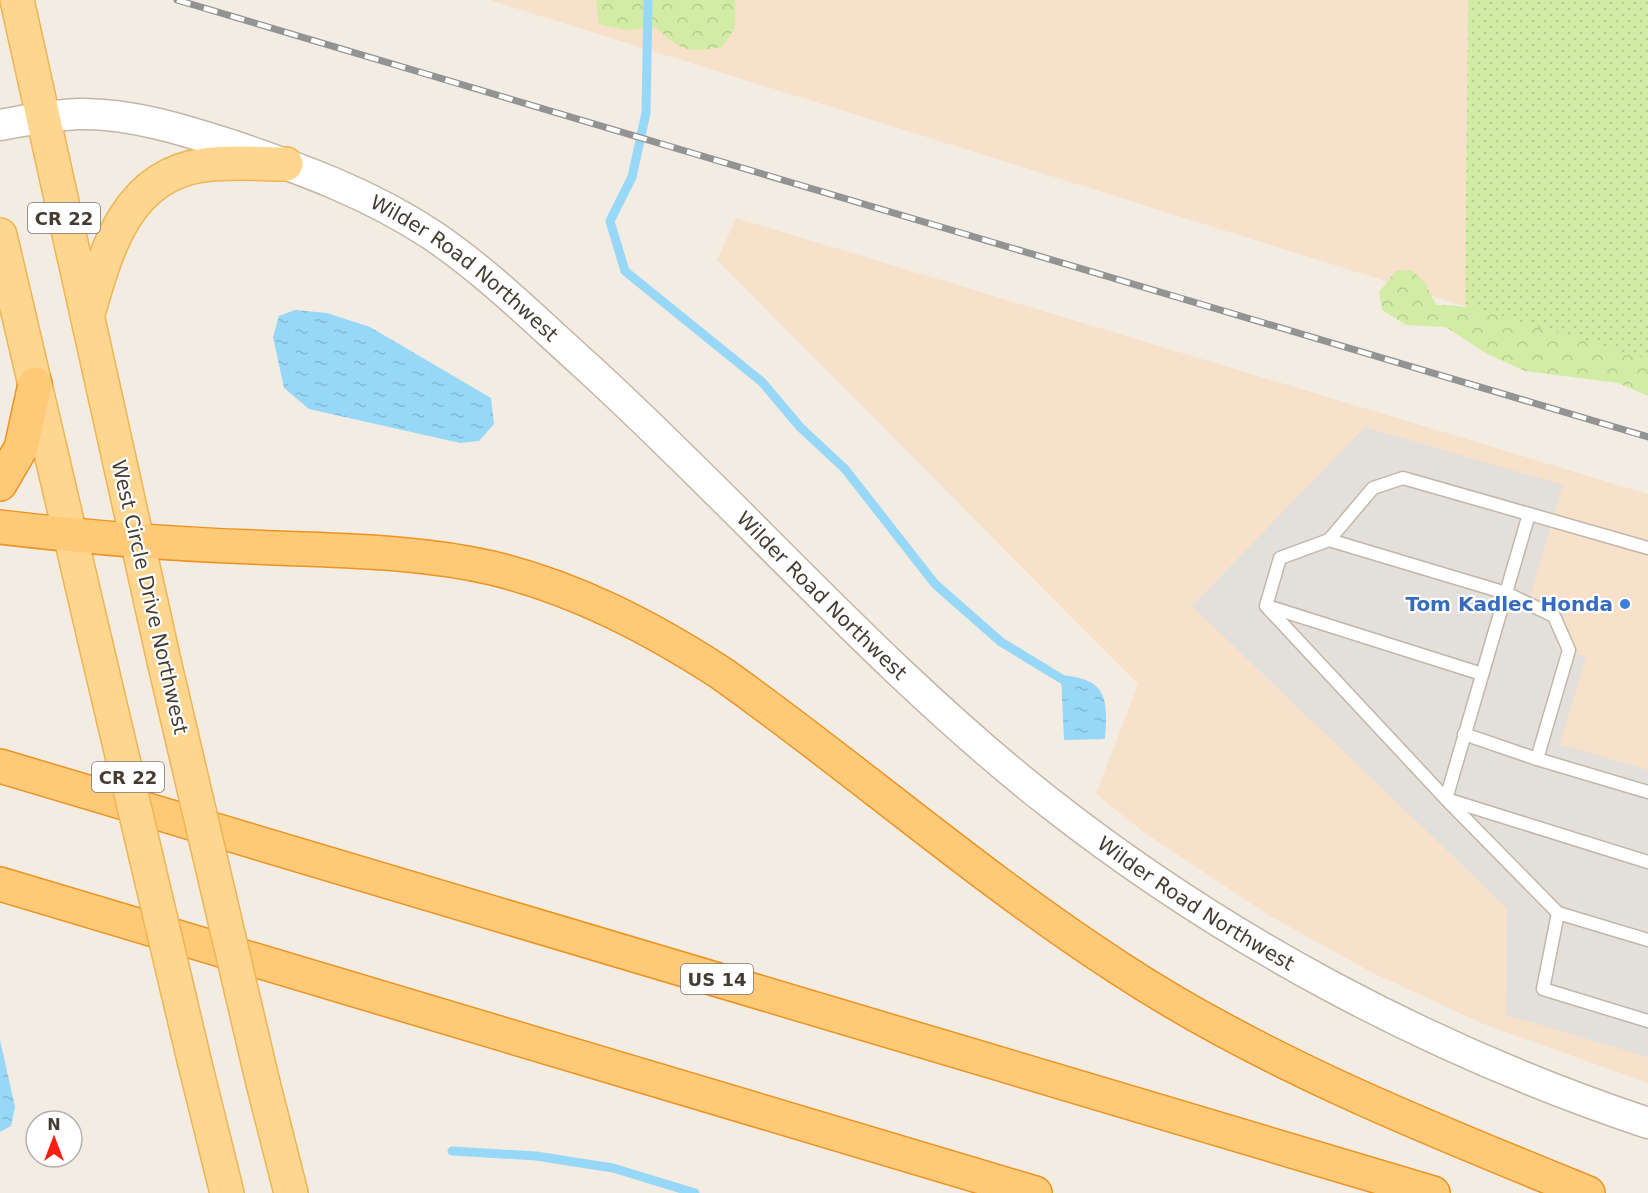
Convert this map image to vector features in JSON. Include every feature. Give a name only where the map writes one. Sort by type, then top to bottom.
[{"type":"highway","points":[[0,484],[25,436],[35,384]]},
{"type":"highway","points":[[0,527],[138,542],[424,557],[492,568],[565,590],[603,606],[689,652],[729,679],[1001,888],[1121,970],[1225,1029],[1323,1079],[1428,1128],[1588,1193]]},
{"type":"highway","name":"US 14","points":[[0,766],[1433,1193]]},
{"type":"highway","points":[[0,884],[1035,1193]]},
{"type":"main road","name":"West Circle Drive Northwest","points":[[17,0],[164,661],[291,1193]]},
{"type":"main road","points":[[87,319],[110,241],[139,196],[159,181],[179,171],[202,165],[286,164]]},
{"type":"main road","name":"CR 22","points":[[0,235],[227,1193]]},
{"type":"street","name":"Wilder Road Northwest","points":[[0,125],[42,117],[81,114],[147,121],[202,136],[286,164],[348,188],[402,216],[458,253],[508,296],[657,432],[906,679],[994,758],[1091,835],[1150,877],[1305,971],[1431,1036],[1543,1084],[1648,1123]]},
{"type":"lane","points":[[1266,606],[1281,558],[1329,540],[1373,488],[1403,478],[1648,548]]},
{"type":"lane","points":[[1446,799],[1529,514]]},
{"type":"lane","points":[[1329,540],[1506,593],[1554,616],[1569,650],[1537,759]]},
{"type":"lane","points":[[1266,606],[1482,674]]},
{"type":"lane","points":[[1266,606],[1446,799],[1558,913],[1648,940]]},
{"type":"lane","points":[[1464,734],[1537,759],[1648,792]]},
{"type":"lane","points":[[1446,799],[1648,862]]},
{"type":"lane","points":[[1558,913],[1543,988],[1648,1021]]},
{"type":"shaded area","points":[[490,0],[1468,0],[1465,306]]},
{"type":"shaded area","name":"Tom Kadlec Honda","points":[[736,218],[1648,494],[1648,1083],[1481,1023],[1371,972],[1270,916],[1142,831],[1096,794],[1138,684],[717,260]]},
{"type":"shaded area","points":[[1365,427],[1563,485],[1530,597],[1567,608],[1555,647],[1586,657],[1560,744],[1648,770],[1648,1057],[1506,1015],[1507,908],[1192,606]]},
{"type":"green space","points":[[596,0],[735,0],[735,28],[722,47],[693,50],[672,42],[656,28],[625,30],[599,24]]},
{"type":"green space","points":[[1468,0],[1648,0],[1648,359],[1465,306]]},
{"type":"green space","points":[[1412,270],[1425,283],[1436,305],[1490,310],[1517,316],[1648,353],[1648,396],[1618,383],[1525,371],[1487,354],[1446,327],[1406,325],[1382,310],[1379,292],[1396,271]]},
{"type":"water","points":[[295,310],[327,313],[370,327],[491,398],[494,424],[479,441],[460,443],[309,409],[284,388],[273,337],[279,316]]},
{"type":"water","points":[[1061,675],[1088,681],[1101,693],[1106,712],[1105,739],[1064,740]]},
{"type":"water","points":[[0,1040],[15,1107],[11,1126],[0,1132]]},
{"type":"waterway","points":[[648,0],[646,113],[632,177],[610,221],[625,271],[762,382],[800,427],[845,469],[935,584],[1001,642],[1070,684]]},
{"type":"waterway","points":[[452,1151],[536,1156],[613,1168],[695,1193]]},
{"type":"railway","points":[[177,0],[1648,437]]},
{"type":"place","name":"Tom Kadlec Honda","points":[[1625,604]]}]
